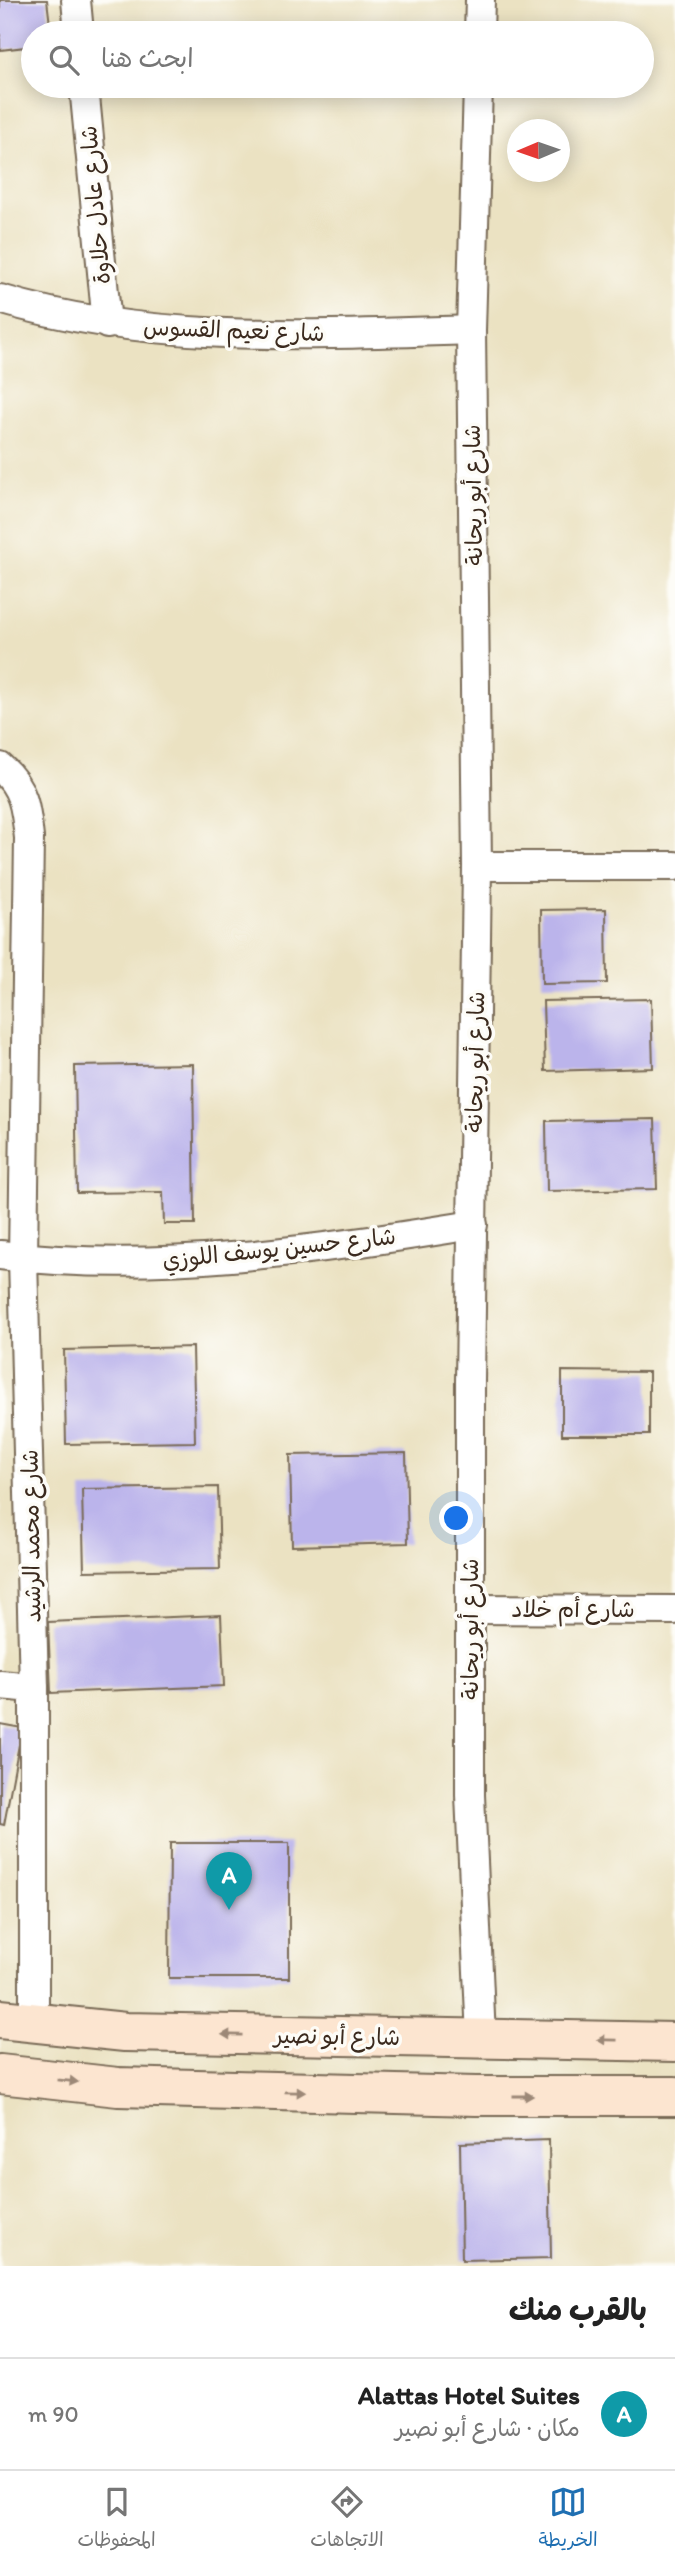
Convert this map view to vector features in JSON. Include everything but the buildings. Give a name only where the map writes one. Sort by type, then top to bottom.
[{"type":"main road","name":"شارع أبو نصير","points":[[17,2022],[125,2032],[675,2042]]},
{"type":"main road","points":[[0,2074],[131,2087],[476,2096],[675,2096]]},
{"type":"street","points":[[76,0],[78,21]]},
{"type":"street","points":[[480,0],[480,21]]},
{"type":"street","name":"شارع عادل حلاوة","points":[[85,98],[107,324]]},
{"type":"street","name":"شارع أبو ريحانة","points":[[478,98],[471,330],[477,866],[470,1382],[470,1795],[481,2038]]},
{"type":"street","name":"شارع نعيم القسوس","points":[[0,299],[31,309],[107,324],[202,331],[354,333],[471,330]]},
{"type":"street","name":"شارع محمد الرشيد","points":[[0,767],[18,785],[25,803],[29,838],[12,1257],[34,1688],[17,2022]]},
{"type":"street","points":[[477,866],[675,866]]},
{"type":"street","name":"شارع حسين يوسف اللوزي","points":[[12,1257],[87,1261],[189,1261],[376,1240],[473,1225]]},
{"type":"street","name":"شارع أم خلاد","points":[[470,1609],[675,1609]]},
{"type":"street","points":[[0,1685],[34,1688]]},
{"type":"place","name":"Alattas Hotel Suites","points":[[229,1910]]}]
